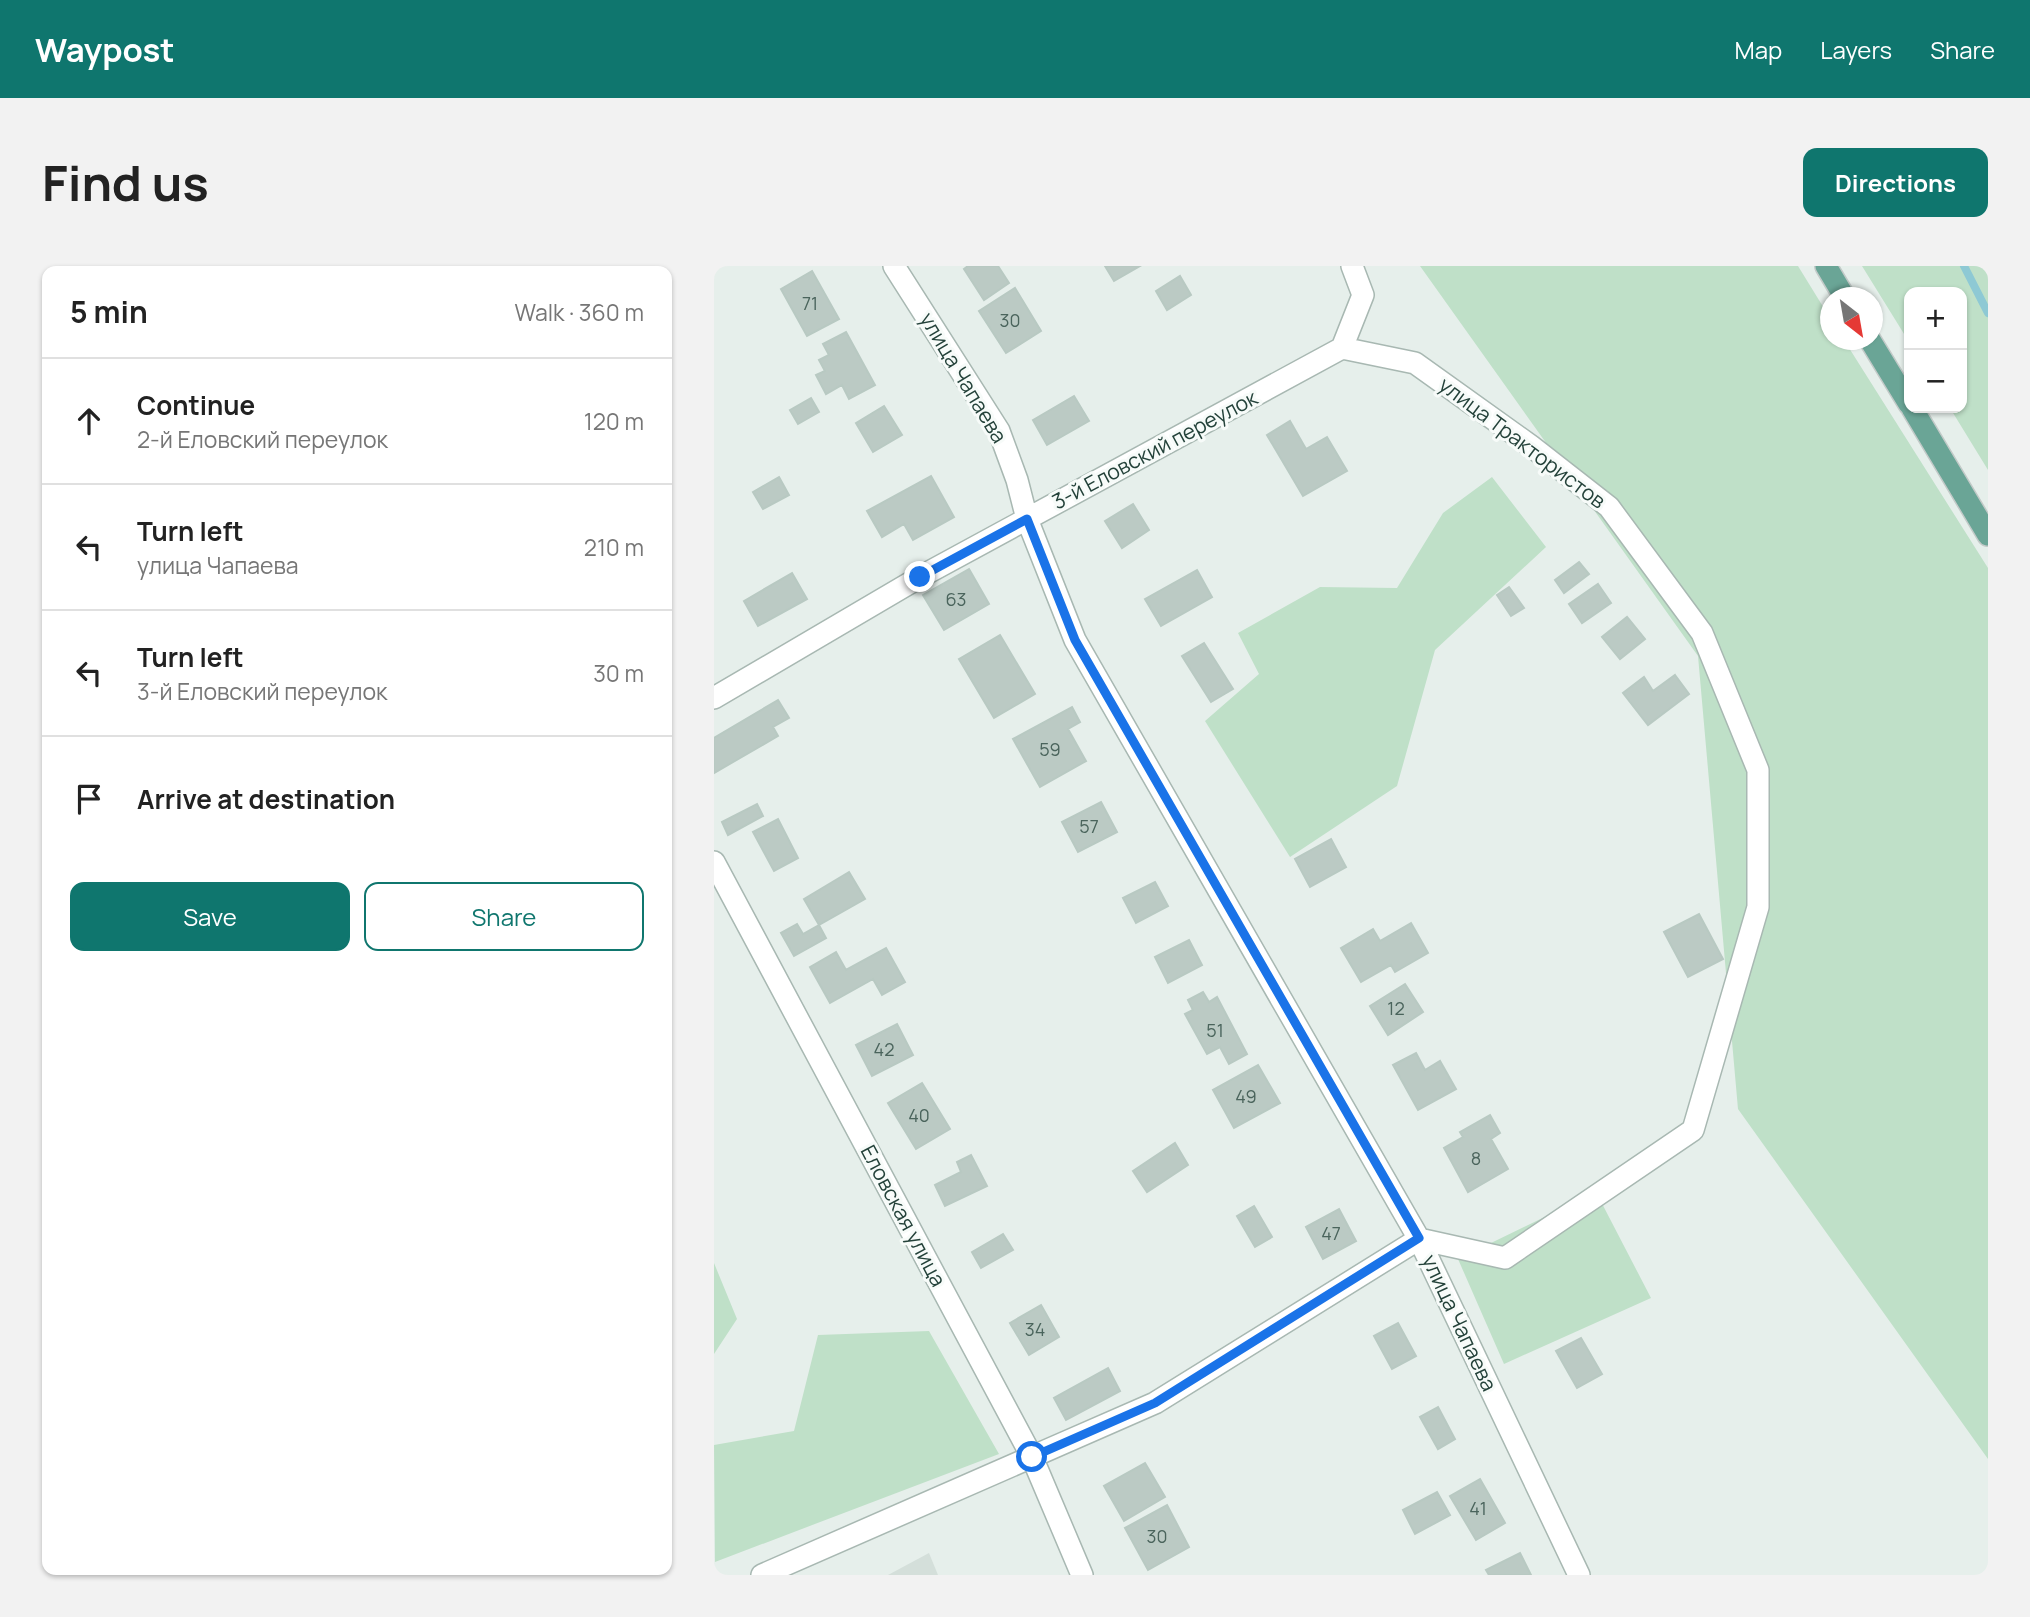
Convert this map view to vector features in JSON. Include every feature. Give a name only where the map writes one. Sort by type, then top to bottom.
[{"type":"main road","points":[[1826,266],[1838,287]]},
{"type":"main road","points":[[1876,350],[1904,396]]},
{"type":"main road","points":[[1914,413],[1988,535]]},
{"type":"street","name":"улица Чапаева","points":[[894,266],[999,430],[1017,480],[1027,519],[1075,640],[1419,1238],[1579,1575]]},
{"type":"street","points":[[1342,348],[1363,295],[1352,266]]},
{"type":"street","name":"3-й Еловский переулок","points":[[714,698],[920,577],[1342,348]]},
{"type":"street","name":"улица Трактористов","points":[[1342,348],[1415,363],[1531,446],[1609,508],[1702,633],[1758,770],[1758,908],[1693,1130],[1505,1258],[1419,1238]]},
{"type":"street","name":"Еловская улица","points":[[714,862],[1032,1457],[1082,1575]]},
{"type":"street","points":[[762,1575],[1155,1403],[1419,1238]]},
{"type":"shaded area","points":[[929,1553],[938,1575],[888,1575]]},
{"type":"green space","points":[[1420,266],[1798,266],[1820,302],[1820,350],[1850,350],[1988,568],[1988,1459],[1738,1109],[1698,656]]},
{"type":"green space","points":[[1862,266],[1988,266],[1988,470],[1953,413],[1967,413],[1967,287],[1904,287],[1904,334],[1883,300],[1883,287],[1875,287]]},
{"type":"green space","points":[[1492,477],[1546,547],[1435,650],[1397,786],[1290,857],[1205,721],[1259,674],[1238,633],[1320,587],[1397,588],[1443,513]]},
{"type":"green space","points":[[1596,1192],[1651,1298],[1504,1364],[1458,1259]]},
{"type":"green space","points":[[714,1263],[737,1319],[714,1354]]},
{"type":"green space","points":[[929,1331],[999,1454],[715,1562],[714,1445],[794,1431],[818,1335]]},
{"type":"building","points":[[968,266],[998,266],[1009,283],[984,300],[964,269]]},
{"type":"building","points":[[1105,266],[1140,266],[1114,281]]},
{"type":"building","points":[[812,271],[839,319],[807,336],[781,289]]},
{"type":"building","points":[[1180,276],[1191,295],[1167,310],[1156,291]]},
{"type":"building","points":[[1015,288],[1041,331],[1006,353],[979,311]]},
{"type":"building","points":[[846,332],[875,385],[849,399],[842,385],[826,394],[816,375],[825,371],[819,360],[829,355],[823,344]]},
{"type":"building","points":[[1074,396],[1089,421],[1047,445],[1033,420]]},
{"type":"building","points":[[811,398],[819,412],[798,424],[790,410]]},
{"type":"building","points":[[884,406],[902,435],[873,452],[856,423]]},
{"type":"building","points":[[1290,421],[1306,449],[1327,437],[1347,471],[1303,496],[1267,435]]},
{"type":"building","points":[[931,476],[954,517],[913,540],[904,524],[882,537],[867,511]]},
{"type":"building","points":[[779,477],[789,495],[763,509],[753,492]]},
{"type":"building","points":[[1133,504],[1149,530],[1122,548],[1105,521]]},
{"type":"building","points":[[1579,562],[1589,574],[1564,593],[1555,580]]},
{"type":"building","points":[[969,569],[989,604],[944,630],[923,595]]},
{"type":"building","points":[[1197,570],[1212,597],[1161,626],[1145,599]]},
{"type":"building","points":[[792,573],[807,599],[758,626],[744,601]]},
{"type":"building","points":[[1598,584],[1611,603],[1582,623],[1569,604]]},
{"type":"building","points":[[1509,587],[1524,608],[1511,616],[1497,595]]},
{"type":"building","points":[[1627,617],[1645,639],[1620,659],[1602,637]]},
{"type":"building","points":[[1000,635],[1035,694],[994,718],[959,659]]},
{"type":"building","points":[[1204,643],[1233,689],[1211,702],[1182,656]]},
{"type":"building","points":[[1675,675],[1689,694],[1648,725],[1623,693],[1644,677],[1653,691]]},
{"type":"building","points":[[778,700],[789,718],[773,727],[778,736],[714,773],[714,738]]},
{"type":"building","points":[[1072,707],[1080,722],[1068,729],[1086,761],[1040,787],[1013,739]]},
{"type":"building","points":[[1101,802],[1117,832],[1078,852],[1062,822]]},
{"type":"building","points":[[757,804],[763,816],[728,835],[722,822]]},
{"type":"building","points":[[778,819],[798,858],[774,871],[753,832]]},
{"type":"building","points":[[1331,839],[1346,867],[1310,887],[1295,859]]},
{"type":"building","points":[[849,872],[865,899],[819,925],[804,899]]},
{"type":"building","points":[[1155,882],[1168,906],[1136,923],[1123,898]]},
{"type":"building","points":[[1699,914],[1723,959],[1688,977],[1664,932]]},
{"type":"building","points":[[1411,923],[1428,953],[1395,972],[1391,965],[1361,982],[1341,948],[1373,929],[1380,941]]},
{"type":"building","points":[[797,924],[803,934],[819,925],[826,938],[794,956],[781,933]]},
{"type":"building","points":[[1189,940],[1202,965],[1168,983],[1155,957]]},
{"type":"building","points":[[886,948],[905,982],[882,995],[873,979],[830,1003],[810,967],[836,952],[846,970]]},
{"type":"building","points":[[1405,984],[1423,1012],[1388,1035],[1370,1006]]},
{"type":"building","points":[[1203,992],[1209,1002],[1217,997],[1247,1054],[1229,1064],[1220,1047],[1207,1054],[1185,1014],[1193,1010],[1188,1000]]},
{"type":"building","points":[[897,1024],[913,1055],[872,1076],[856,1045]]},
{"type":"building","points":[[1416,1053],[1425,1070],[1440,1061],[1456,1089],[1418,1110],[1393,1065]]},
{"type":"building","points":[[1258,1065],[1280,1103],[1234,1128],[1213,1090]]},
{"type":"building","points":[[922,1083],[950,1129],[916,1149],[888,1103]]},
{"type":"building","points":[[1490,1115],[1500,1133],[1491,1139],[1508,1169],[1468,1192],[1444,1148],[1463,1137],[1460,1132]]},
{"type":"building","points":[[1175,1143],[1188,1165],[1147,1192],[1133,1171]]},
{"type":"building","points":[[971,1155],[987,1186],[945,1206],[935,1185],[961,1172],[957,1162]]},
{"type":"building","points":[[1254,1206],[1272,1237],[1255,1247],[1237,1216]]},
{"type":"building","points":[[1339,1209],[1356,1241],[1323,1259],[1306,1227]]},
{"type":"building","points":[[1003,1234],[1013,1250],[981,1268],[972,1252]]},
{"type":"building","points":[[1041,1305],[1059,1337],[1029,1355],[1010,1323]]},
{"type":"building","points":[[1398,1323],[1416,1356],[1392,1369],[1374,1336]]},
{"type":"building","points":[[1581,1338],[1602,1374],[1577,1388],[1556,1351]]},
{"type":"building","points":[[1108,1368],[1120,1391],[1066,1420],[1054,1398]]},
{"type":"building","points":[[1438,1407],[1455,1439],[1438,1449],[1420,1417]]},
{"type":"building","points":[[1145,1463],[1165,1497],[1124,1521],[1104,1486]]},
{"type":"building","points":[[1480,1479],[1505,1523],[1476,1540],[1450,1496]]},
{"type":"building","points":[[1437,1492],[1450,1515],[1415,1534],[1403,1510]]},
{"type":"building","points":[[1167,1505],[1189,1547],[1148,1570],[1125,1528]]},
{"type":"building","points":[[1520,1553],[1531,1575],[1489,1575],[1486,1570]]},
{"type":"waterway","points":[[1964,266],[1988,313]]},
{"type":"route","points":[[920,577],[1027,519],[1075,640],[1419,1238],[1155,1403],[1032,1457]]}]
